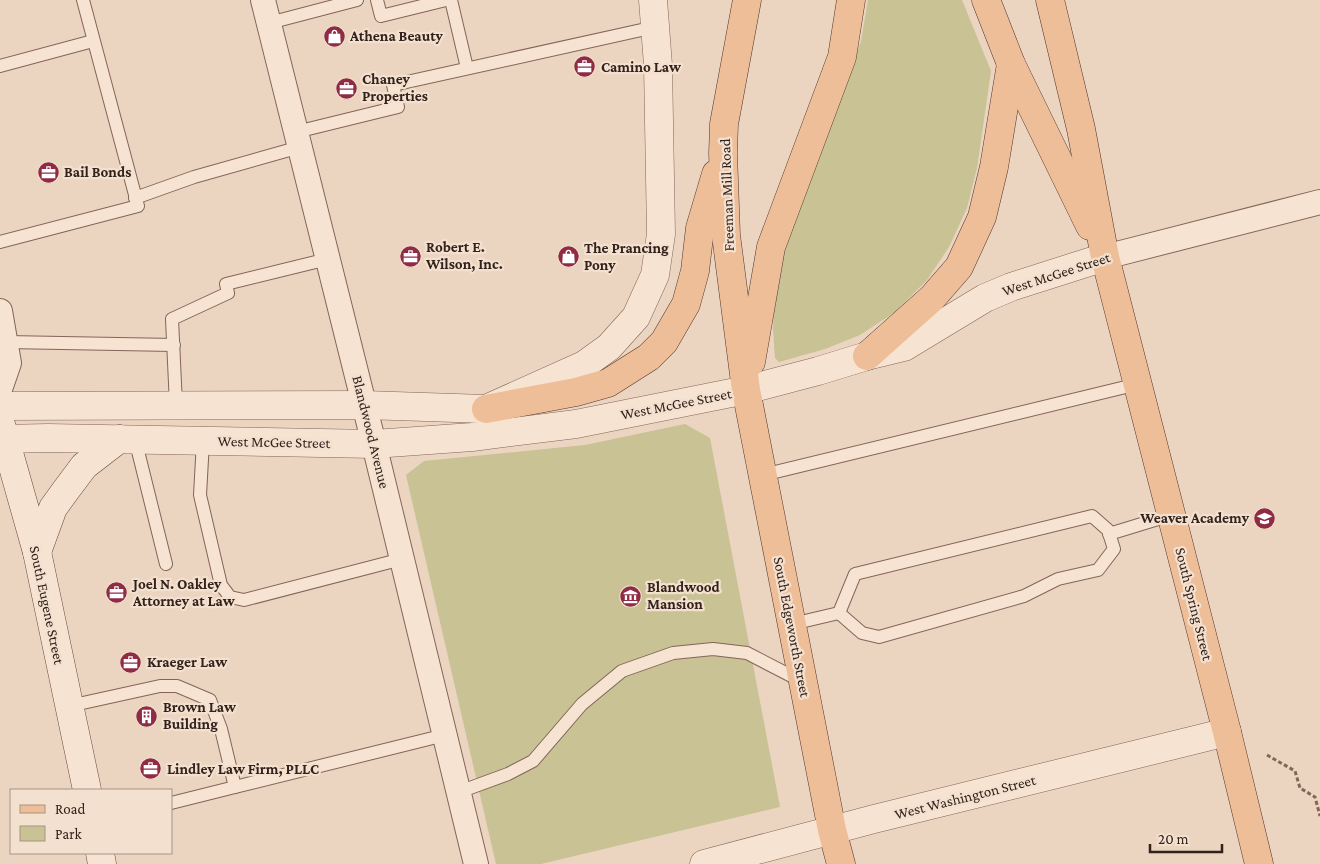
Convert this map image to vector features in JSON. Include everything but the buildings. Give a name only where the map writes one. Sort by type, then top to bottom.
[{"type":"main road","name":"Freeman Mill Road","points":[[746,390],[726,235],[722,153],[724,124],[747,0]]},
{"type":"main road","points":[[746,390],[771,247],[842,57],[851,0]]},
{"type":"main road","points":[[986,0],[1010,64],[1105,257]]},
{"type":"main road","points":[[1050,0],[1081,129],[1105,257]]},
{"type":"main road","points":[[867,356],[932,298],[959,267],[982,217],[994,167],[1010,64]]},
{"type":"main road","points":[[486,409],[576,392],[608,383],[649,357],[664,342],[686,304],[695,271],[700,228],[722,153]]},
{"type":"main road","name":"South Spring Street","points":[[1105,257],[1259,864]]},
{"type":"main road","name":"South Edgeworth Street","points":[[746,390],[832,830],[841,864]]},
{"type":"street","name":"Blandwood Avenue","points":[[263,0],[476,864]]},
{"type":"street","points":[[0,406],[364,405],[486,409],[584,365],[609,347],[636,317],[655,275],[661,234],[658,64],[653,0]]},
{"type":"street","name":"West McGee Street","points":[[2,433],[127,439],[374,444],[472,437],[576,424],[746,390],[904,347],[985,298],[1011,287],[1105,257],[1320,202]]},
{"type":"street","points":[[0,311],[9,363],[0,389]]},
{"type":"street","name":"South Eugene Street","points":[[2,433],[37,552],[87,789]]},
{"type":"street","points":[[37,552],[53,508],[84,466],[127,439]]},
{"type":"street","name":"West Washington Street","points":[[704,864],[832,830],[1227,732]]},
{"type":"lane","points":[[0,242],[138,206],[82,0]]},
{"type":"lane","points":[[269,22],[318,5],[357,0]]},
{"type":"lane","points":[[377,0],[381,16],[446,0]]},
{"type":"lane","points":[[451,0],[467,68]]},
{"type":"lane","points":[[135,198],[298,140],[398,107],[393,85],[655,27]]},
{"type":"lane","points":[[0,66],[93,41]]},
{"type":"lane","points":[[176,405],[172,319],[228,293],[226,284],[328,259]]},
{"type":"lane","points":[[6,342],[174,345]]},
{"type":"lane","points":[[762,475],[1138,384]]},
{"type":"lane","points":[[127,439],[166,564]]},
{"type":"lane","points":[[202,441],[200,494],[220,585],[230,597],[244,600],[402,559]]},
{"type":"lane","points":[[1109,534],[1171,515]]},
{"type":"lane","points":[[1092,516],[1108,530],[1114,549],[1098,570],[1058,579],[1024,596],[879,637],[862,633],[839,613],[855,574],[1092,516]]},
{"type":"lane","points":[[792,624],[839,613]]},
{"type":"lane","points":[[459,792],[508,774],[533,761],[582,704],[622,671],[673,652],[713,649],[747,653],[803,682]]},
{"type":"lane","points":[[69,706],[160,686],[177,686],[210,700],[220,729],[235,787]]},
{"type":"lane","points":[[172,803],[445,735]]},
{"type":"path","points":[[1267,755],[1295,771],[1300,788],[1315,797],[1320,816]]},
{"type":"green space","points":[[868,0],[962,0],[991,71],[977,168],[967,208],[949,247],[927,280],[895,312],[860,335],[825,349],[779,362],[775,358],[773,329],[775,277],[785,232],[842,97],[861,41]]},
{"type":"green space","points":[[685,424],[710,438],[780,807],[541,864],[496,864],[406,475],[424,461],[585,445]]},
{"type":"place","name":"Athena Beauty","points":[[334,36]]},
{"type":"place","name":"Camino Law","points":[[585,67]]},
{"type":"place","name":"Chaney Properties","points":[[346,88]]},
{"type":"place","name":"Bail Bonds","points":[[48,172]]},
{"type":"place","name":"Robert E. Wilson, Inc.","points":[[410,256]]},
{"type":"place","name":"The Prancing Pony","points":[[568,257]]},
{"type":"place","name":"Weaver Academy","points":[[1265,518]]},
{"type":"place","name":"Joel N. Oakley Attorney at Law","points":[[117,593]]},
{"type":"place","name":"Blandwood Mansion","points":[[631,596]]},
{"type":"place","name":"Kraeger Law","points":[[131,662]]},
{"type":"place","name":"Brown Law Building","points":[[147,716]]},
{"type":"place","name":"Lindley Law Firm, PLLC","points":[[151,769]]}]
